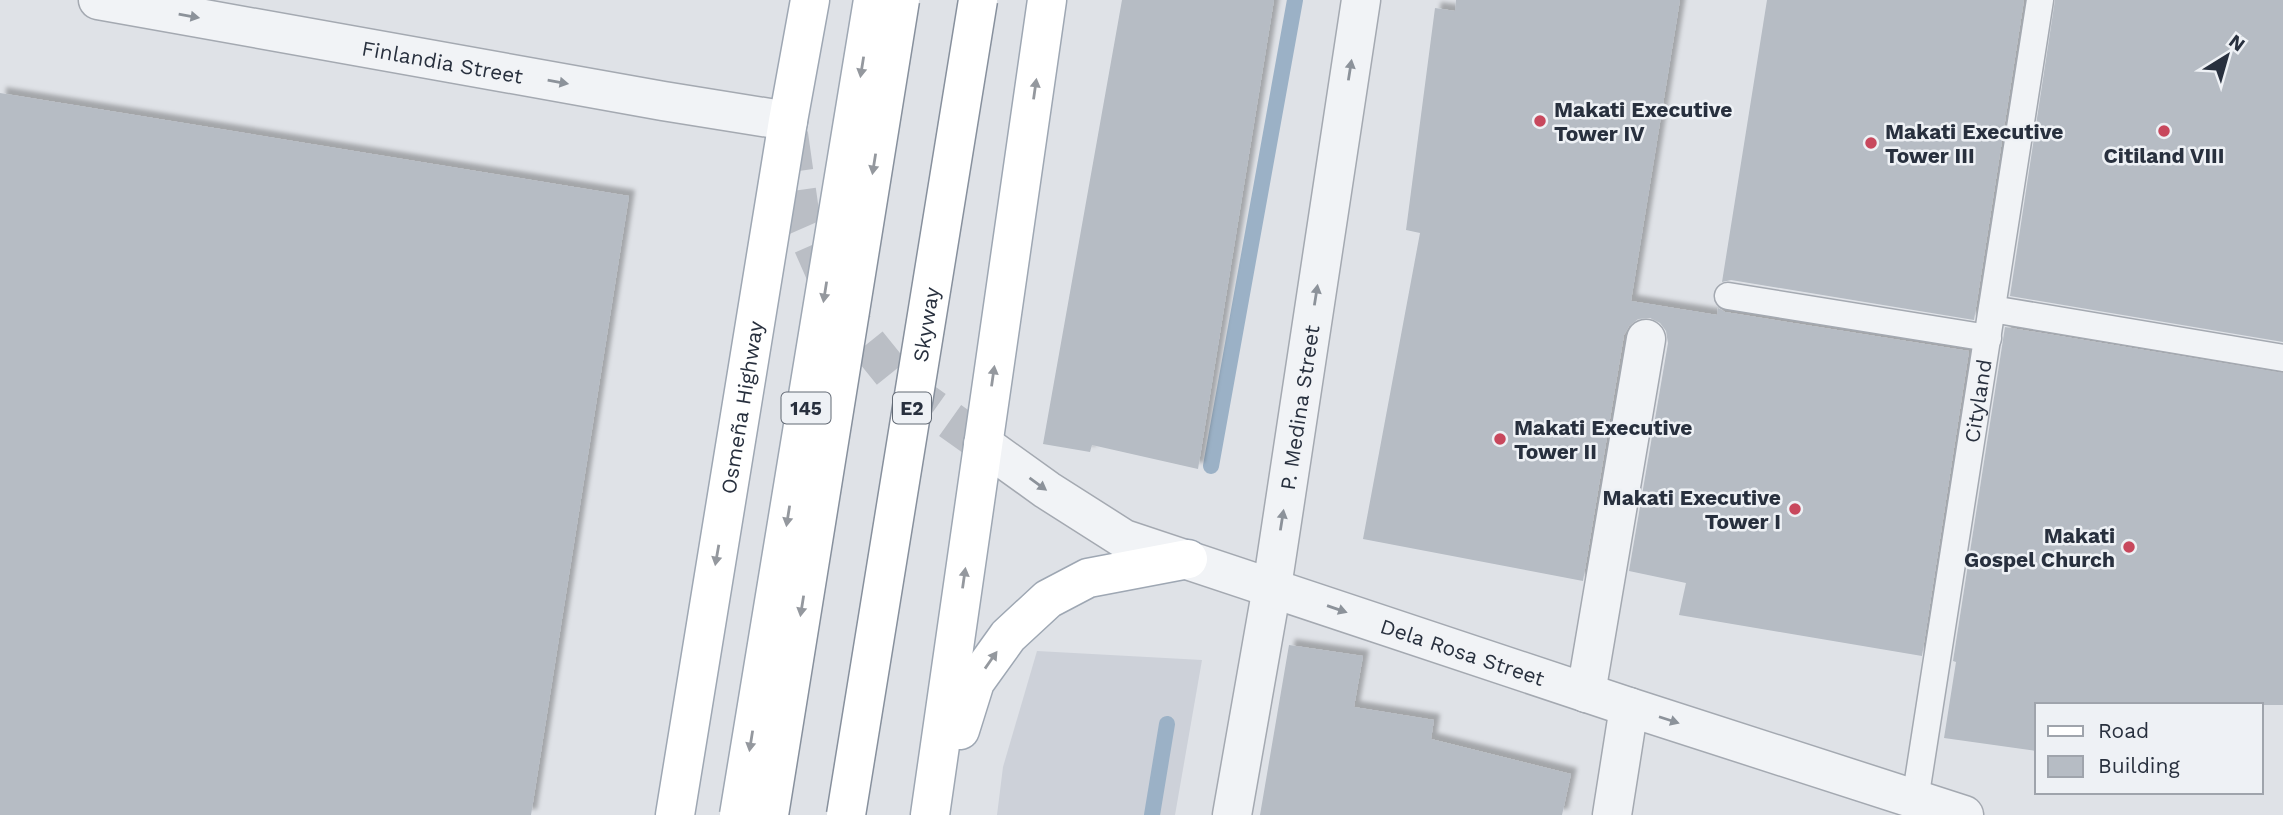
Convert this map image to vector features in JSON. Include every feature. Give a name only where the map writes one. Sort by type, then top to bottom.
[{"type":"main road","name":"Osmeña Highway","points":[[675,815],[810,0]]},
{"type":"main road","name":"145","points":[[739,815],[873,0]]},
{"type":"main road","points":[[769,815],[900,0]]},
{"type":"main road","name":"Skyway","points":[[846,815],[978,0]]},
{"type":"main road","points":[[861,815],[993,0]]},
{"type":"main road","points":[[932,815],[1047,0]]},
{"type":"main road","points":[[932,815],[975,682],[1008,636],[1048,599],[1087,578],[1188,559]]},
{"type":"street","name":"Finlandia Street","points":[[98,0],[663,102],[788,121]]},
{"type":"street","name":"P. Medina Street","points":[[1232,815],[1272,587],[1361,0]]},
{"type":"street","points":[[1586,693],[1646,339]]},
{"type":"street","name":"Dela Rosa Street","points":[[983,444],[1097,523],[1125,539],[1629,708],[1964,815]]},
{"type":"street","points":[[1612,815],[1629,708]]},
{"type":"lane","name":"Cityland","points":[[1915,800],[2040,0]]},
{"type":"lane","points":[[1728,296],[1988,338]]},
{"type":"lane","points":[[1992,309],[2283,358]]},
{"type":"shaded area","points":[[1037,651],[1202,660],[1175,815],[997,815],[1003,767]]},
{"type":"building","points":[[1122,0],[1274,0],[1198,469],[1092,445],[1090,452],[1043,444]]},
{"type":"building","points":[[1456,0],[1680,0],[1631,301],[1717,315],[1718,308],[1725,312],[1969,351],[1922,656],[1679,615],[1686,583],[1629,571],[1668,343],[1666,331],[1660,323],[1650,318],[1638,319],[1629,326],[1624,335],[1583,581],[1363,539],[1420,233],[1406,230],[1435,8],[1455,11]]},
{"type":"building","name":"Makati Executive Tower III","points":[[1767,0],[2024,0],[1974,320],[1731,280],[1722,282]]},
{"type":"building","name":"Citiland VIII","points":[[2055,0],[2283,0],[2283,342],[2010,296]]},
{"type":"building","points":[[0,93],[629,196],[531,815],[0,815]]},
{"type":"building","name":"Makati Gospel Church","points":[[2005,327],[2283,373],[2283,705],[2035,703],[2035,751],[1944,738],[1956,662],[1953,661]]},
{"type":"building","points":[[1289,645],[1363,656],[1354,707],[1434,720],[1431,739],[1571,774],[1562,815],[1260,815]]},
{"type":"waterway","points":[[1211,466],[1295,0]]},
{"type":"waterway","points":[[1152,815],[1167,724]]},
{"type":"tunnel","points":[[789,134],[801,219],[841,310],[903,387],[983,444]]},
{"type":"place","name":"Makati Executive Tower IV","points":[[1540,121]]},
{"type":"place","name":"Citiland VIII","points":[[2164,131]]},
{"type":"place","name":"Makati Executive Tower III","points":[[1871,143]]},
{"type":"place","name":"Makati Executive Tower II","points":[[1500,439]]},
{"type":"place","name":"Makati Executive Tower I","points":[[1795,509]]},
{"type":"place","name":"Makati Gospel Church","points":[[2129,547]]}]
